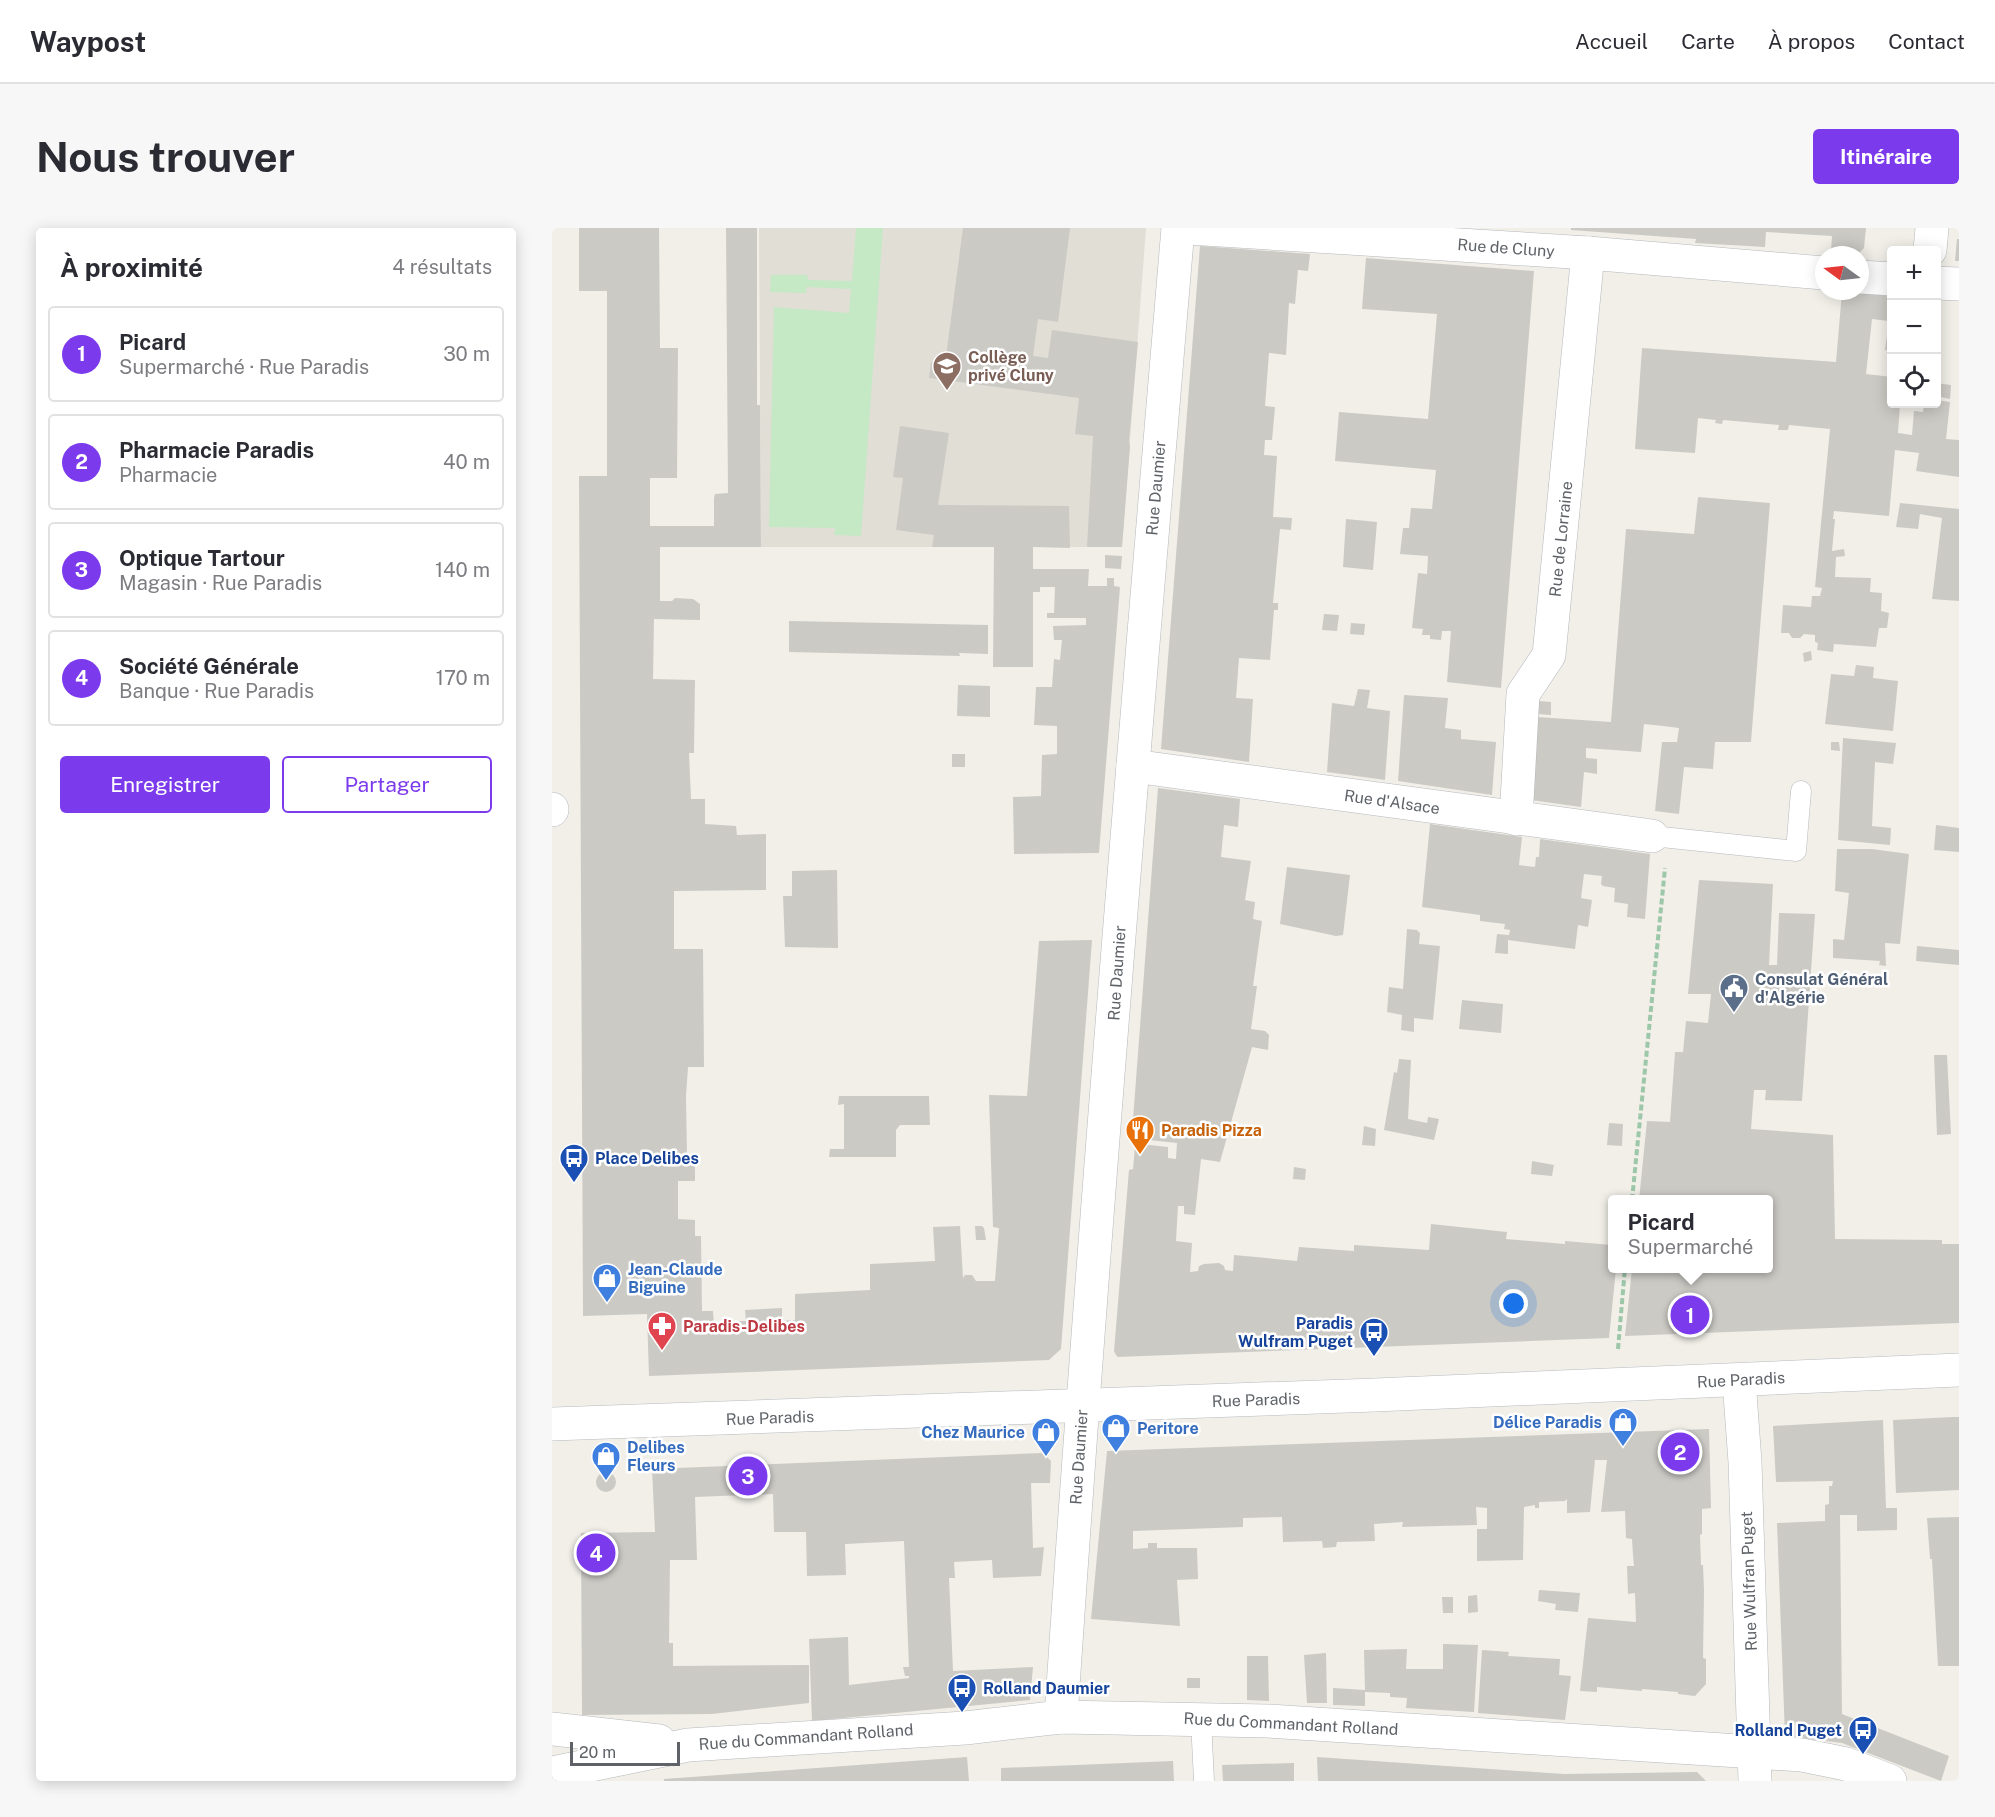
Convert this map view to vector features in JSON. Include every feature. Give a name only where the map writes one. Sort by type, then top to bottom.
[{"type":"street","name":"Rue Daumier","points":[[1061,1718],[1133,766],[1178,228]]},
{"type":"street","name":"Rue de Cluny","points":[[1188,228],[1588,253],[1815,272]]},
{"type":"street","points":[[1930,246],[1932,228]]},
{"type":"street","name":"Rue de Lorraine","points":[[1516,819],[1523,694],[1549,655],[1588,253]]},
{"type":"street","points":[[1869,278],[1887,279]]},
{"type":"street","points":[[1941,283],[1959,284]]},
{"type":"street","name":"Rue d'Alsace","points":[[1133,766],[1660,837]]},
{"type":"street","name":"Rue Paradis","points":[[552,1425],[1959,1370]]},
{"type":"street","name":"Rue Wulfran Puget","points":[[1739,1380],[1745,1462],[1755,1766]]},
{"type":"street","name":"Rue du Commandant Rolland","points":[[552,1773],[688,1745],[965,1728],[1061,1718],[1269,1721],[1755,1766],[1802,1755],[1846,1764],[1890,1781]]},
{"type":"street","name":"Rue du Commandant Rolland","points":[[552,1729],[688,1745]]},
{"type":"lane","points":[[1660,837],[1796,851],[1801,791]]},
{"type":"lane","points":[[1201,1720],[1204,1781]]},
{"type":"path","points":[[1632,1195],[1660,837]]},
{"type":"path","points":[[1617,1385],[1618,1337],[1625,1273]]},
{"type":"shaded area","name":"Collège privé Cluny","points":[[759,228],[1146,228],[1122,547],[761,547]]},
{"type":"green space","points":[[856,228],[883,228],[861,536],[834,535],[835,528],[769,527],[774,307],[849,313],[851,289],[807,287],[806,293],[770,292],[771,275],[807,275],[808,280],[852,281]]},
{"type":"building","points":[[579,228],[659,228],[660,348],[678,348],[677,478],[650,478],[650,526],[714,526],[715,494],[728,493],[726,228],[757,228],[757,405],[760,405],[761,547],[660,547],[660,601],[672,601],[675,598],[693,599],[700,604],[700,620],[654,619],[653,679],[695,680],[694,753],[689,753],[691,799],[705,799],[705,824],[736,826],[737,835],[766,834],[766,890],[674,891],[674,949],[703,949],[704,1067],[688,1067],[687,1157],[678,1157],[678,1164],[695,1164],[695,1181],[678,1181],[678,1219],[695,1220],[695,1236],[701,1236],[702,1311],[713,1311],[714,1324],[719,1324],[719,1321],[746,1321],[745,1310],[782,1308],[782,1321],[795,1320],[795,1294],[870,1290],[870,1264],[935,1261],[933,1227],[960,1226],[963,1278],[965,1275],[972,1275],[976,1281],[995,1281],[999,1228],[993,1227],[989,1095],[1027,1096],[1039,941],[1092,940],[1061,1349],[1049,1360],[649,1376],[647,1314],[583,1316],[579,476],[607,476],[607,291],[579,291]]},
{"type":"building","points":[[963,228],[1070,228],[1058,322],[1038,319],[1033,356],[1048,358],[1052,330],[1138,342],[1122,547],[1087,547],[1093,436],[1075,434],[1079,398],[929,378],[931,362],[945,364]]},
{"type":"building","points":[[1571,228],[1866,228],[1864,246],[1831,246],[1832,236],[1766,232],[1765,247],[1695,243],[1696,239],[1571,230]]},
{"type":"building","points":[[1957,239],[1959,239],[1959,261],[1955,261]]},
{"type":"building","points":[[1200,246],[1310,254],[1308,271],[1298,270],[1295,304],[1289,303],[1286,355],[1269,353],[1265,406],[1275,407],[1272,440],[1265,440],[1264,455],[1277,456],[1273,517],[1292,518],[1291,530],[1280,529],[1273,603],[1278,603],[1278,610],[1274,610],[1270,660],[1239,658],[1236,698],[1253,699],[1249,762],[1161,749]]},
{"type":"building","points":[[1366,258],[1534,271],[1501,688],[1447,682],[1451,631],[1442,631],[1441,640],[1430,639],[1430,635],[1422,635],[1423,629],[1412,628],[1418,573],[1427,574],[1428,556],[1400,554],[1403,528],[1409,528],[1411,508],[1432,509],[1436,470],[1335,461],[1339,412],[1428,419],[1437,314],[1362,309]]},
{"type":"building","points":[[1869,294],[1887,296],[1887,321],[1872,319],[1866,374],[1887,376],[1887,408],[1900,408],[1898,433],[1912,435],[1914,411],[1923,412],[1924,408],[1941,408],[1941,401],[1950,402],[1946,439],[1959,440],[1959,477],[1916,471],[1919,453],[1895,450],[1889,516],[1834,511],[1832,551],[1844,549],[1845,556],[1836,557],[1835,577],[1871,578],[1870,592],[1882,593],[1881,611],[1889,613],[1887,628],[1879,628],[1876,647],[1834,644],[1833,652],[1817,650],[1818,643],[1815,642],[1815,635],[1804,634],[1800,638],[1792,638],[1789,633],[1781,633],[1783,605],[1811,607],[1812,596],[1820,596],[1822,588],[1815,587],[1830,429],[1789,425],[1788,430],[1778,430],[1779,425],[1723,420],[1722,424],[1715,423],[1716,420],[1698,418],[1695,453],[1635,449],[1642,348],[1836,362],[1841,300],[1869,300]]},
{"type":"building","points":[[1941,384],[1951,385],[1950,399],[1941,397]]},
{"type":"building","points":[[900,426],[949,433],[938,505],[1069,506],[1070,548],[1033,547],[1033,569],[1089,569],[1088,586],[1107,586],[1107,578],[1114,578],[1114,586],[1120,587],[1099,853],[1014,854],[1013,797],[1041,796],[1042,755],[1057,754],[1057,726],[1034,725],[1036,687],[1052,687],[1054,659],[1060,660],[1062,640],[1054,640],[1053,626],[1086,625],[1086,618],[1047,618],[1047,613],[1054,613],[1055,587],[1040,587],[1040,592],[1033,592],[1033,667],[993,667],[994,547],[932,547],[934,535],[896,530],[903,478],[893,477]]},
{"type":"building","points":[[1698,497],[1770,503],[1751,742],[1715,742],[1713,769],[1684,767],[1679,814],[1655,811],[1662,742],[1677,742],[1679,728],[1644,724],[1641,752],[1586,748],[1586,758],[1597,759],[1597,774],[1584,772],[1581,807],[1531,800],[1537,717],[1611,722],[1626,529],[1694,534]]},
{"type":"building","points":[[1900,503],[1959,509],[1959,601],[1932,599],[1942,518],[1920,514],[1918,529],[1896,527]]},
{"type":"building","points":[[1346,519],[1377,522],[1373,570],[1343,567]]},
{"type":"building","points":[[1105,555],[1122,556],[1121,569],[1105,568]]},
{"type":"building","points":[[1324,614],[1339,615],[1337,631],[1322,630]]},
{"type":"building","points":[[789,621],[988,625],[988,654],[959,653],[960,656],[789,652]]},
{"type":"building","points":[[1351,623],[1365,624],[1364,635],[1350,634]]},
{"type":"building","points":[[1811,651],[1812,660],[1804,662],[1803,653]]},
{"type":"building","points":[[1856,665],[1874,667],[1873,678],[1898,681],[1893,731],[1825,724],[1831,674],[1854,676]]},
{"type":"building","points":[[958,685],[990,686],[990,717],[957,716]]},
{"type":"building","points":[[1358,689],[1370,690],[1367,708],[1390,711],[1385,780],[1327,772],[1332,703],[1354,706]]},
{"type":"building","points":[[1404,695],[1448,698],[1445,728],[1461,730],[1461,739],[1496,742],[1492,795],[1398,781]]},
{"type":"building","points":[[1539,701],[1551,702],[1551,715],[1537,714]]},
{"type":"building","points":[[1843,738],[1896,743],[1893,764],[1875,762],[1872,826],[1891,828],[1890,845],[1838,840]]},
{"type":"building","points":[[1831,742],[1839,742],[1840,751],[1831,750]]},
{"type":"building","points":[[952,754],[965,754],[965,767],[952,767]]},
{"type":"building","points":[[1158,788],[1240,799],[1238,827],[1224,825],[1221,857],[1251,861],[1245,900],[1255,902],[1253,919],[1262,921],[1253,986],[1257,986],[1251,1029],[1265,1031],[1269,1035],[1268,1050],[1252,1047],[1220,1162],[1201,1159],[1195,1215],[1184,1214],[1184,1206],[1178,1206],[1176,1241],[1192,1243],[1190,1272],[1198,1271],[1199,1266],[1204,1264],[1219,1263],[1224,1266],[1225,1270],[1233,1271],[1234,1255],[1297,1261],[1299,1247],[1354,1251],[1354,1245],[1429,1250],[1431,1224],[1507,1232],[1506,1239],[1608,1245],[1608,1273],[1616,1273],[1609,1338],[1118,1357],[1114,1351],[1129,1170],[1133,1169],[1136,1136],[1132,1133]],"holes":[[[1141,1135],[1149,1136],[1149,1140],[1177,1143],[1176,1159],[1168,1158],[1168,1147],[1140,1144]]]},
{"type":"building","points":[[1430,824],[1522,837],[1519,865],[1535,867],[1536,857],[1539,857],[1540,839],[1650,854],[1645,919],[1627,917],[1628,904],[1614,902],[1615,888],[1603,886],[1602,876],[1584,874],[1581,898],[1592,900],[1588,927],[1578,925],[1575,949],[1508,940],[1508,954],[1495,953],[1497,934],[1509,935],[1510,930],[1504,929],[1505,924],[1480,921],[1480,915],[1422,907]]},
{"type":"building","points":[[1936,825],[1959,828],[1959,852],[1934,850]]},
{"type":"building","points":[[1837,849],[1872,849],[1909,854],[1900,944],[1885,943],[1886,966],[1879,965],[1880,961],[1833,958],[1833,939],[1844,940],[1849,893],[1835,891]]},
{"type":"building","points":[[1287,867],[1350,875],[1343,935],[1336,936],[1280,924]]},
{"type":"building","points":[[837,870],[838,948],[785,947],[783,896],[792,896],[792,871]]},
{"type":"building","points":[[1699,880],[1773,884],[1769,965],[1777,965],[1779,913],[1815,914],[1802,1101],[1765,1100],[1766,1090],[1754,1090],[1751,1129],[1833,1135],[1835,1239],[1942,1240],[1942,1244],[1959,1244],[1959,1323],[1625,1336],[1632,1273],[1773,1273],[1773,1195],[1640,1195],[1647,1121],[1670,1122],[1675,1052],[1683,1052],[1686,1021],[1708,1023],[1711,994],[1688,994]]},
{"type":"building","points":[[1407,929],[1417,930],[1420,933],[1419,944],[1440,946],[1433,1020],[1414,1018],[1414,1032],[1401,1030],[1402,1015],[1387,1012],[1389,987],[1403,989]]},
{"type":"building","points":[[1917,946],[1959,950],[1959,965],[1916,961]]},
{"type":"building","points":[[1462,1000],[1503,1004],[1501,1033],[1459,1029]]},
{"type":"building","points":[[1934,1055],[1947,1055],[1951,1134],[1937,1135]]},
{"type":"building","points":[[1399,1059],[1411,1060],[1408,1119],[1427,1123],[1428,1117],[1439,1119],[1434,1140],[1384,1130],[1394,1072],[1397,1073]]},
{"type":"building","points":[[839,1096],[929,1096],[930,1125],[900,1125],[896,1130],[896,1157],[829,1157],[830,1149],[844,1149],[844,1104],[838,1105]]},
{"type":"building","points":[[1609,1123],[1623,1124],[1622,1146],[1607,1145]]},
{"type":"building","points":[[1364,1126],[1376,1129],[1375,1146],[1362,1145]]},
{"type":"building","points":[[1532,1161],[1554,1165],[1552,1176],[1531,1174]]},
{"type":"building","points":[[1294,1167],[1306,1169],[1305,1180],[1293,1179]]},
{"type":"building","points":[[975,1226],[984,1228],[986,1240],[976,1240]]},
{"type":"building","points":[[1959,1417],[1959,1490],[1896,1493],[1893,1420]]},
{"type":"building","points":[[1883,1420],[1886,1508],[1897,1508],[1897,1530],[1857,1531],[1857,1515],[1840,1515],[1842,1714],[1949,1756],[1941,1781],[1842,1743],[1785,1736],[1777,1523],[1825,1521],[1825,1505],[1829,1504],[1829,1486],[1832,1486],[1833,1481],[1776,1482],[1773,1426]]},
{"type":"building","points":[[1709,1429],[1711,1508],[1702,1509],[1702,1534],[1700,1535],[1704,1591],[1703,1658],[1706,1659],[1706,1684],[1695,1696],[1678,1694],[1678,1692],[1597,1687],[1597,1692],[1580,1691],[1588,1618],[1636,1622],[1635,1593],[1628,1594],[1627,1566],[1634,1566],[1632,1539],[1626,1538],[1625,1511],[1601,1512],[1607,1460],[1595,1460],[1590,1512],[1567,1513],[1567,1499],[1539,1502],[1539,1508],[1535,1508],[1535,1505],[1524,1507],[1523,1560],[1477,1561],[1477,1529],[1487,1529],[1487,1508],[1476,1507],[1477,1525],[1402,1527],[1403,1522],[1374,1524],[1375,1541],[1337,1542],[1336,1547],[1323,1548],[1322,1541],[1283,1542],[1282,1517],[1243,1518],[1243,1527],[1133,1531],[1133,1549],[1148,1548],[1148,1543],[1157,1543],[1157,1548],[1197,1548],[1198,1579],[1177,1580],[1180,1626],[1091,1619],[1107,1451]]},
{"type":"building","points":[[1043,1453],[1051,1461],[1050,1483],[1031,1483],[1033,1548],[1044,1547],[1041,1576],[993,1578],[992,1560],[954,1562],[955,1578],[949,1578],[953,1671],[1033,1667],[1030,1700],[812,1721],[809,1639],[848,1637],[849,1685],[909,1678],[905,1676],[903,1667],[909,1667],[904,1541],[845,1544],[846,1575],[807,1576],[806,1532],[774,1532],[773,1494],[695,1497],[697,1560],[670,1560],[669,1643],[673,1643],[673,1666],[809,1665],[809,1703],[712,1714],[582,1715],[581,1533],[655,1532],[652,1469]]},
{"type":"building","name":"Delibes Fleurs","points":[[606,1472],[613,1475],[616,1482],[613,1489],[606,1492],[599,1489],[596,1482],[599,1475]]},
{"type":"building","points":[[1959,1517],[1959,1666],[1938,1666],[1932,1559],[1930,1559],[1927,1518]]},
{"type":"building","points":[[1539,1590],[1580,1593],[1578,1612],[1555,1610],[1556,1604],[1538,1601]]},
{"type":"building","points":[[1477,1595],[1478,1612],[1468,1613],[1468,1596]]},
{"type":"building","points":[[1442,1597],[1453,1597],[1453,1613],[1443,1613]]},
{"type":"building","points":[[1443,1644],[1478,1645],[1474,1712],[1406,1708],[1407,1698],[1390,1697],[1390,1693],[1365,1692],[1365,1706],[1333,1705],[1333,1688],[1365,1690],[1364,1650],[1407,1649],[1406,1669],[1443,1669]]},
{"type":"building","points":[[1482,1650],[1509,1652],[1508,1656],[1560,1659],[1559,1675],[1571,1676],[1565,1720],[1478,1713]]},
{"type":"building","points":[[1326,1653],[1327,1703],[1307,1703],[1304,1655]]},
{"type":"building","points":[[1247,1656],[1268,1656],[1269,1701],[1247,1700]]},
{"type":"building","points":[[1187,1678],[1200,1678],[1200,1688],[1187,1688]]},
{"type":"building","points":[[967,1757],[969,1781],[664,1781],[664,1779]]},
{"type":"building","points":[[1317,1757],[1564,1774],[1697,1772],[1706,1781],[1318,1781]]},
{"type":"building","points":[[1173,1761],[1174,1781],[1001,1781],[1001,1768]]},
{"type":"building","points":[[1294,1763],[1294,1781],[1223,1781],[1222,1765]]},
{"type":"place","name":"Collège privé Cluny","points":[[947,392]]},
{"type":"place","name":"Consulat Général d'Algérie","points":[[1734,1014]]},
{"type":"place","name":"Paradis Pizza","points":[[1140,1156]]},
{"type":"place","name":"Place Delibes","points":[[574,1184]]},
{"type":"place","name":"Jean-Claude Biguine","points":[[607,1304]]},
{"type":"place","name":"Picard","points":[[1690,1315]]},
{"type":"place","name":"Paradis-Delibes","points":[[662,1352]]},
{"type":"place","name":"Paradis Wulfram Puget","points":[[1374,1358]]},
{"type":"place","name":"Délice Paradis","points":[[1623,1448]]},
{"type":"place","name":"Pharmacie Paradis","points":[[1680,1452]]},
{"type":"place","name":"Peritore","points":[[1116,1454]]},
{"type":"place","name":"Chez Maurice","points":[[1046,1458]]},
{"type":"place","name":"Optique Tartour","points":[[748,1476]]},
{"type":"place","name":"Delibes Fleurs","points":[[606,1482]]},
{"type":"place","name":"Société Générale","points":[[596,1553]]},
{"type":"place","name":"Rolland Daumier","points":[[962,1714]]},
{"type":"place","name":"Rolland Puget","points":[[1863,1756]]}]
